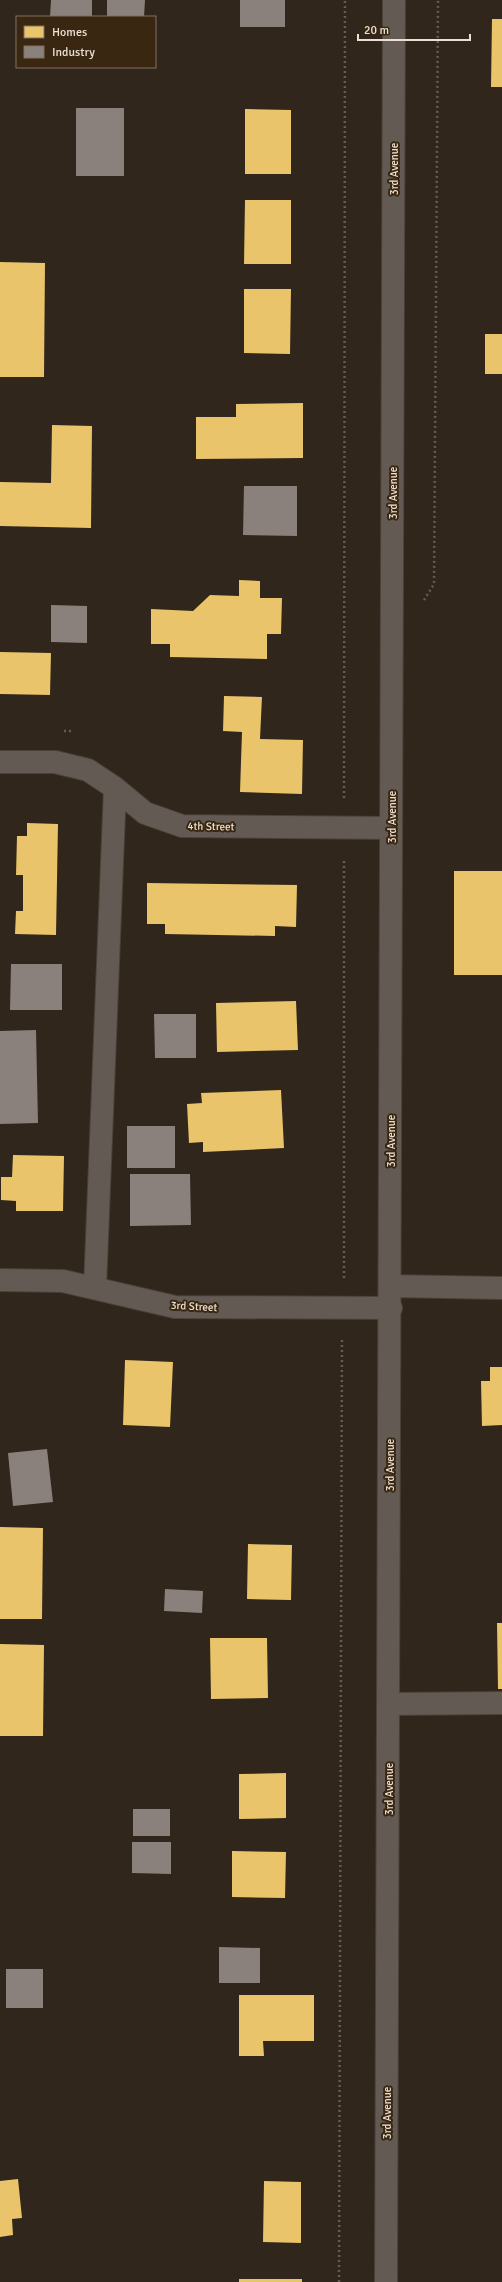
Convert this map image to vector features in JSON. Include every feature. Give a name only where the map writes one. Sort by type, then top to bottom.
[{"type":"street","name":"3rd Avenue","points":[[386,2282],[391,1308],[394,0]]},
{"type":"street","name":"4th Street","points":[[0,762],[54,762],[88,770],[115,788],[145,813],[182,826],[392,828]]},
{"type":"street","points":[[95,1288],[115,788]]},
{"type":"street","name":"3rd Street","points":[[0,1280],[63,1281],[175,1307],[391,1308]]},
{"type":"street","points":[[391,1286],[502,1288]]},
{"type":"street","points":[[389,1704],[502,1703]]},
{"type":"path","points":[[339,2282],[343,1308],[345,0]]},
{"type":"path","points":[[423,601],[434,584],[438,0]]},
{"type":"building: Homes","points":[[492,19],[502,19],[502,87],[491,87]]},
{"type":"building: Homes","points":[[245,109],[291,110],[291,174],[245,174]]},
{"type":"building: Homes","points":[[245,200],[291,200],[291,264],[244,264]]},
{"type":"building: Homes","points":[[0,262],[45,263],[44,377],[0,377]]},
{"type":"building: Homes","points":[[244,289],[291,289],[290,354],[244,353]]},
{"type":"building: Homes","points":[[485,334],[502,334],[502,374],[485,374]]},
{"type":"building: Homes","points":[[303,403],[303,458],[196,459],[196,417],[236,417],[236,404]]},
{"type":"building: Homes","points":[[52,425],[92,426],[91,528],[0,526],[0,482],[51,483]]},
{"type":"building: Homes","points":[[239,580],[260,581],[260,598],[282,598],[281,634],[267,634],[267,659],[170,657],[170,644],[151,644],[151,609],[193,611],[210,595],[239,596]]},
{"type":"building: Homes","points":[[0,652],[51,653],[50,695],[0,694]]},
{"type":"building: Homes","points":[[224,696],[262,697],[260,739],[303,740],[302,794],[240,792],[242,732],[223,731]]},
{"type":"building: Homes","points":[[27,823],[58,824],[56,935],[15,934],[16,911],[23,911],[23,875],[16,875],[17,836],[27,836]]},
{"type":"building: Homes","points":[[454,871],[502,871],[502,975],[454,975]]},
{"type":"building: Homes","points":[[147,883],[297,885],[296,927],[275,926],[275,936],[165,934],[165,924],[147,924]]},
{"type":"building: Homes","points":[[296,1001],[298,1050],[217,1052],[216,1003]]},
{"type":"building: Homes","points":[[281,1090],[284,1148],[203,1152],[203,1142],[189,1143],[187,1104],[202,1103],[201,1093]]},
{"type":"building: Homes","points":[[13,1155],[64,1156],[63,1211],[16,1211],[16,1201],[1,1200],[1,1177],[12,1177]]},
{"type":"building: Homes","points":[[125,1360],[173,1362],[170,1427],[123,1425]]},
{"type":"building: Homes","points":[[490,1367],[502,1367],[502,1425],[482,1426],[481,1381],[490,1381]]},
{"type":"building: Homes","points":[[0,1527],[43,1528],[42,1619],[0,1619]]},
{"type":"building: Homes","points":[[248,1544],[292,1545],[291,1600],[247,1599]]},
{"type":"building: Homes","points":[[497,1623],[502,1623],[502,1689],[498,1689]]},
{"type":"building: Homes","points":[[210,1638],[267,1638],[268,1698],[211,1699]]},
{"type":"building: Homes","points":[[0,1644],[44,1645],[43,1736],[0,1736]]},
{"type":"building: Homes","points":[[286,1773],[286,1818],[239,1819],[239,1774]]},
{"type":"building: Homes","points":[[232,1851],[286,1852],[285,1898],[232,1897]]},
{"type":"building: Homes","points":[[239,1995],[314,1995],[314,2041],[263,2041],[264,2056],[239,2056]]},
{"type":"building: Homes","points":[[18,2179],[22,2218],[12,2219],[13,2235],[0,2237],[0,2181]]},
{"type":"building: Homes","points":[[264,2181],[301,2182],[301,2243],[263,2242]]},
{"type":"building: Homes","points":[[239,2279],[302,2279],[302,2282],[239,2282]]},
{"type":"building: Industry","points":[[51,0],[92,0],[92,16],[50,16]]},
{"type":"building: Industry","points":[[107,0],[145,0],[144,16],[107,16]]},
{"type":"building: Industry","points":[[240,0],[285,0],[285,27],[240,27]]},
{"type":"building: Industry","points":[[76,108],[124,108],[124,176],[76,176]]},
{"type":"building: Industry","points":[[244,486],[297,486],[297,536],[243,535]]},
{"type":"building: Industry","points":[[51,605],[87,606],[87,643],[51,642]]},
{"type":"building: Industry","points":[[11,964],[62,964],[62,1010],[10,1010]]},
{"type":"building: Industry","points":[[154,1014],[196,1014],[196,1058],[155,1058]]},
{"type":"building: Industry","points":[[36,1030],[38,1123],[0,1124],[0,1031]]},
{"type":"building: Industry","points":[[127,1126],[175,1126],[175,1168],[127,1168]]},
{"type":"building: Industry","points":[[130,1174],[190,1174],[191,1225],[130,1226]]},
{"type":"building: Industry","points":[[47,1449],[53,1502],[13,1506],[8,1453]]},
{"type":"building: Industry","points":[[165,1589],[203,1591],[202,1613],[164,1611]]},
{"type":"building: Industry","points":[[133,1809],[170,1809],[170,1836],[133,1836]]},
{"type":"building: Industry","points":[[132,1842],[171,1842],[171,1874],[132,1873]]},
{"type":"building: Industry","points":[[219,1947],[260,1948],[260,1983],[219,1983]]},
{"type":"building: Industry","points":[[6,1969],[43,1969],[43,2008],[6,2008]]}]
